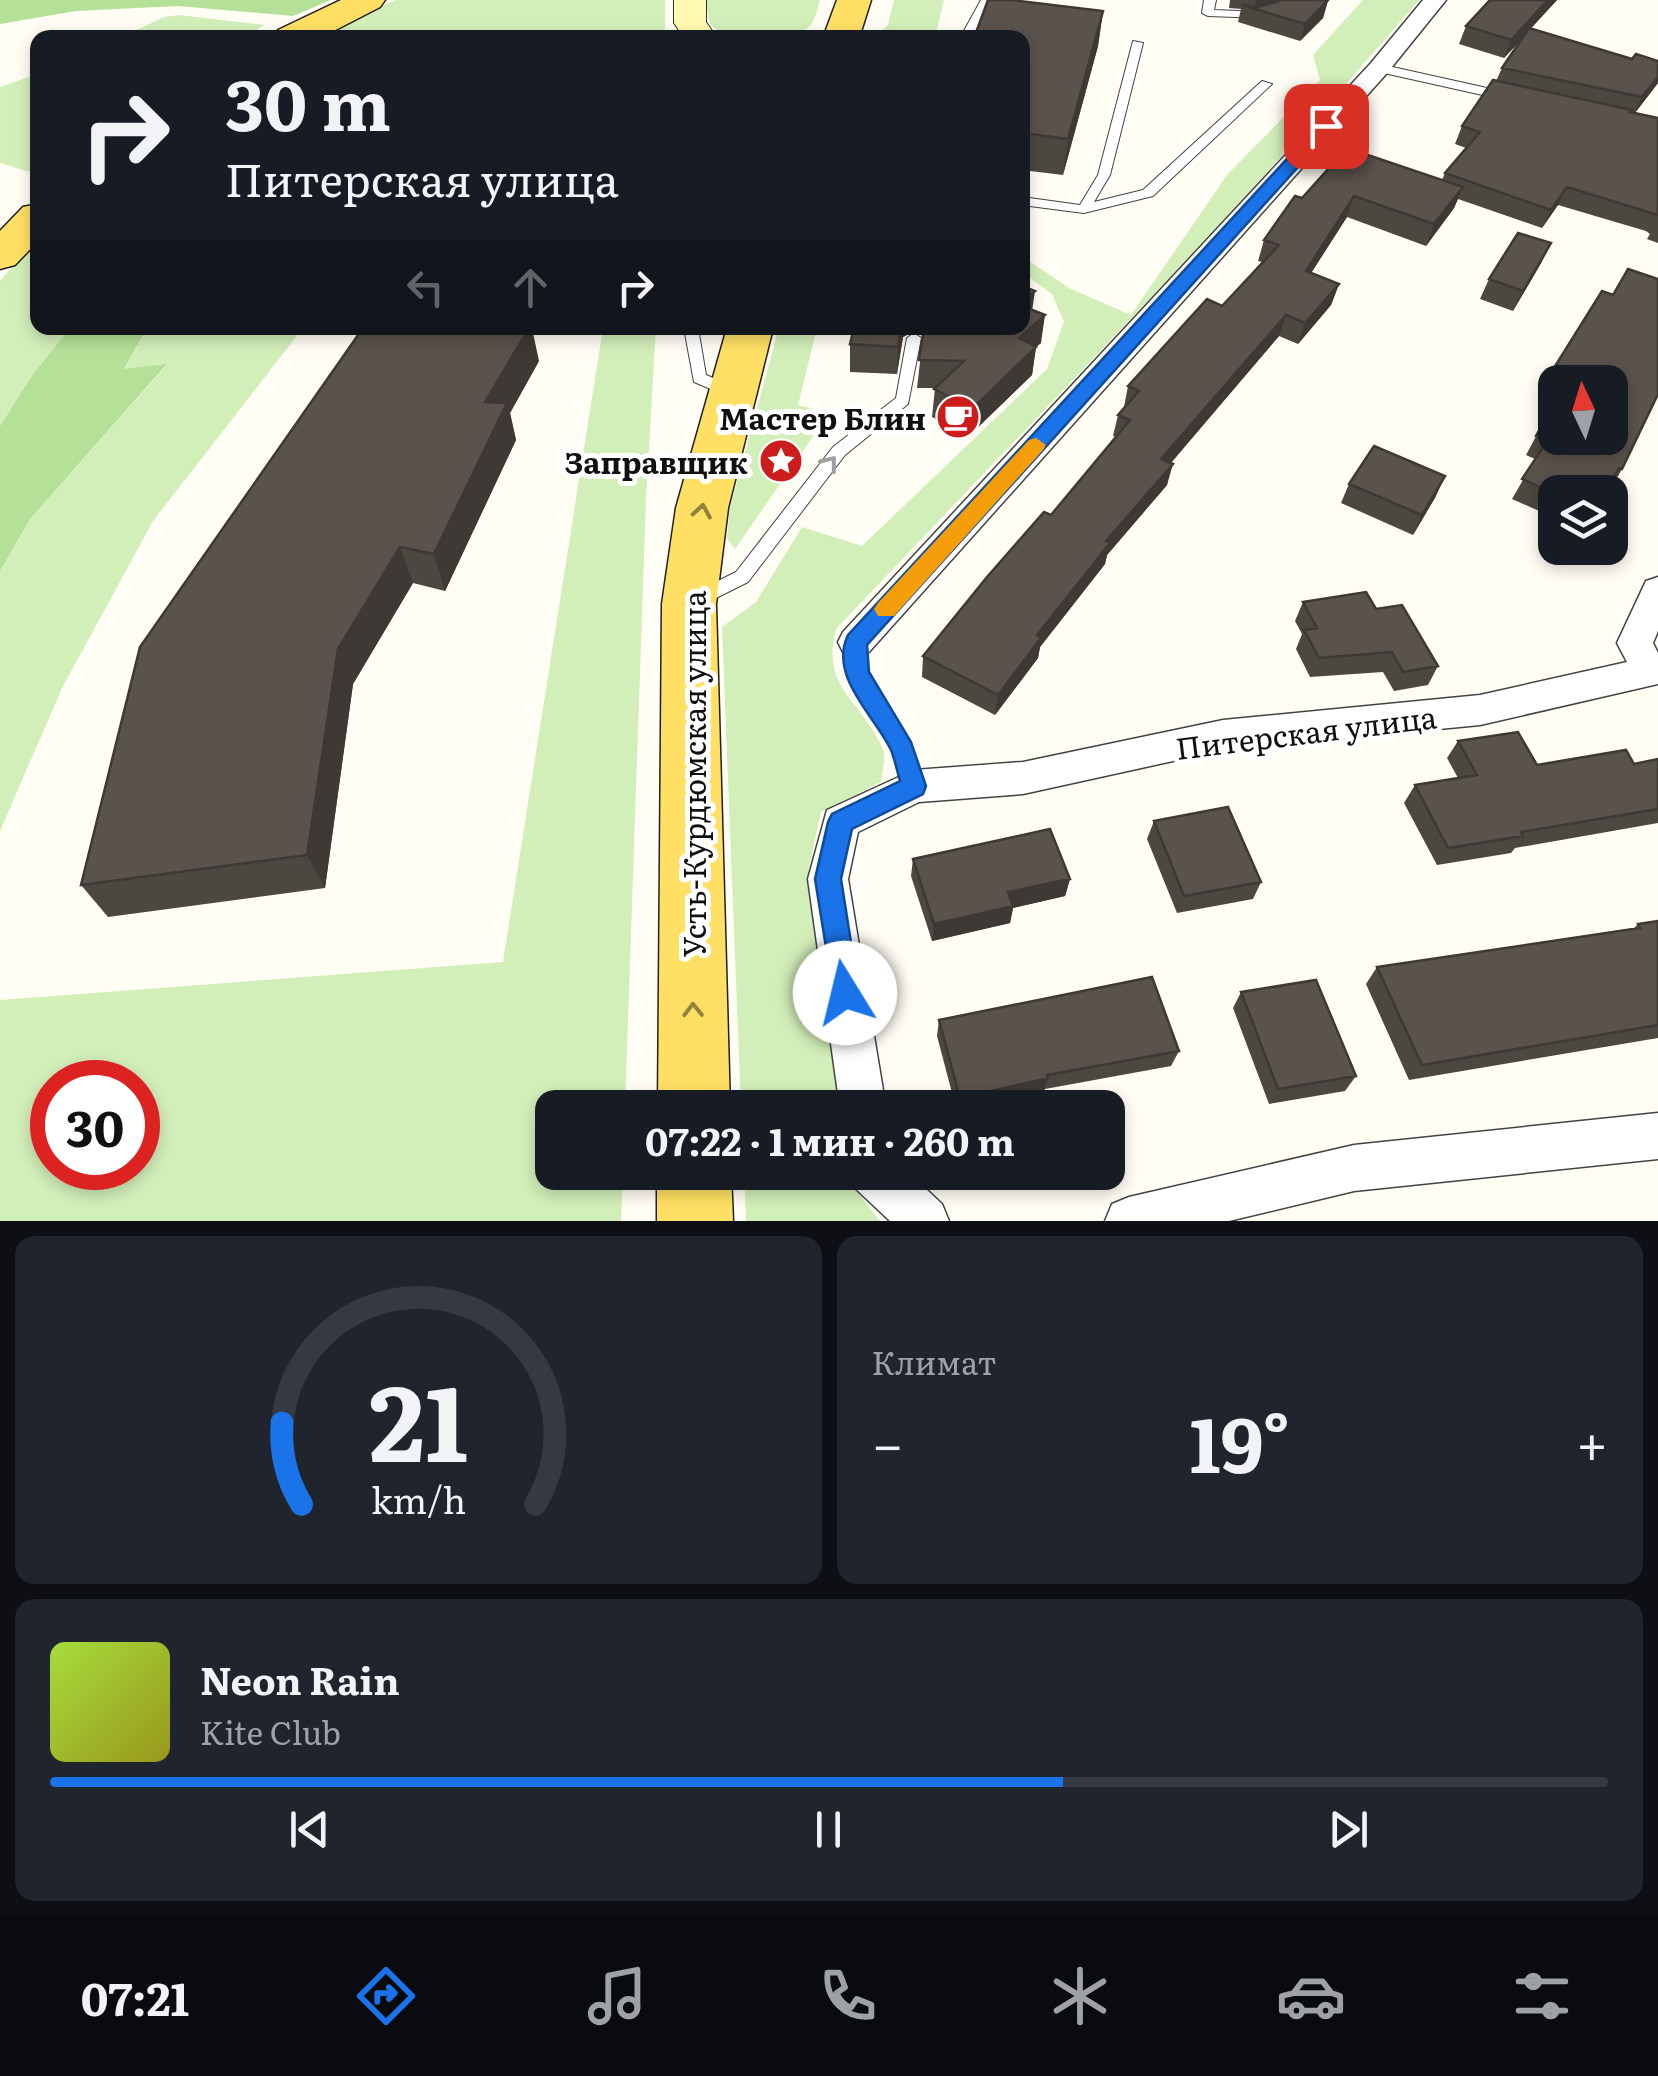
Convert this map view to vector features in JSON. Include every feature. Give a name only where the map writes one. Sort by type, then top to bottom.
[{"type":"main road","points":[[306,30],[368,0]]},
{"type":"main road","points":[[0,256],[30,224]]},
{"type":"main road","name":"Усть-Курдюмская улица","points":[[694,1090],[689,604],[702,508],[748,335]]},
{"type":"main road","points":[[694,1190],[694,1221]]},
{"type":"street","points":[[856,642],[1379,68],[1435,0]]},
{"type":"street","points":[[1654,670],[1636,642],[1658,590]]},
{"type":"street","name":"Питерская улица","points":[[860,1090],[828,879],[841,822],[914,786],[1023,778],[1223,735],[1480,710],[1654,670]]},
{"type":"street","points":[[1129,1221],[1354,1168],[1658,1136]]},
{"type":"street","points":[[892,1190],[924,1221]]},
{"type":"lane","points":[[970,30],[987,0]]},
{"type":"lane","points":[[1210,0],[1208,13],[1254,17],[1270,13]]},
{"type":"lane","points":[[1084,209],[1104,175],[1137,44]]},
{"type":"lane","points":[[1379,68],[1521,99]]},
{"type":"lane","points":[[1030,202],[1084,209],[1148,193],[1266,84]]},
{"type":"lane","points":[[692,335],[699,378],[731,392]]},
{"type":"lane","points":[[689,604],[742,576],[839,451],[903,400],[914,338]]},
{"type":"lane","points":[[856,642],[858,674],[903,749],[914,786]]},
{"type":"green space","points":[[0,0],[331,0],[293,16],[178,6],[76,11],[0,24]]},
{"type":"green space","points":[[395,0],[665,0],[665,30],[330,30]]},
{"type":"green space","points":[[705,0],[820,0],[813,21],[805,30],[718,30],[710,24]]},
{"type":"green space","points":[[894,0],[944,0],[937,30],[883,30]]},
{"type":"green space","points":[[1363,0],[1419,0],[1205,240],[836,629],[833,650],[839,681],[875,733],[884,757],[881,782],[821,812],[808,871],[837,1090],[740,1090],[722,627],[756,602],[802,527],[862,546],[1047,369],[1064,322],[1052,294],[1030,278],[1030,262],[1069,288],[1131,315],[1227,175],[1320,80],[1313,55]]},
{"type":"green space","points":[[179,15],[264,25],[256,30],[137,30],[164,17]]},
{"type":"green space","points":[[30,77],[30,172],[0,163],[0,87]]},
{"type":"green space","points":[[30,247],[30,335],[64,335],[33,374],[0,426],[0,281]]},
{"type":"green space","points":[[64,335],[143,335],[124,369],[167,364],[30,519],[0,571],[0,426],[33,374]]},
{"type":"green space","points":[[143,335],[298,335],[153,521],[62,688],[0,831],[0,571],[30,519],[166,366],[124,370]]},
{"type":"green space","points":[[602,335],[656,335],[646,499],[626,1090],[535,1090],[535,1190],[622,1190],[621,1221],[0,1221],[0,1000],[503,962]]},
{"type":"green space","points":[[777,335],[815,335],[798,405],[810,408],[819,428],[735,549],[727,538],[730,507]]},
{"type":"green space","points":[[745,1190],[856,1190],[880,1221],[746,1221]]},
{"type":"building","points":[[988,0],[1103,11],[1068,139],[1030,134],[1030,30],[977,30]]},
{"type":"building","points":[[1282,0],[1328,0],[1305,24],[1242,5],[1259,7]]},
{"type":"building","points":[[1490,0],[1548,0],[1511,40],[1466,26]]},
{"type":"building","points":[[1529,28],[1632,59],[1636,54],[1658,61],[1658,77],[1642,97],[1502,68]]},
{"type":"building","points":[[1493,80],[1658,118],[1658,215],[1567,187],[1551,210],[1445,173],[1480,132],[1462,126]]},
{"type":"building","points":[[1347,148],[1463,187],[1434,224],[1354,196],[1306,271],[1339,284],[1305,323],[1286,315],[1161,459],[1173,464],[1106,541],[1110,543],[1037,635],[1041,638],[998,695],[923,656],[1044,512],[1051,515],[1130,420],[1118,415],[1139,391],[1128,386],[1207,299],[1222,306],[1279,245],[1264,240],[1295,196],[1302,198]]},
{"type":"building","points":[[1518,233],[1551,243],[1523,291],[1489,279]]},
{"type":"building","points":[[1628,269],[1658,279],[1658,394],[1622,469],[1615,475],[1538,475],[1538,486],[1522,479],[1538,455],[1628,455],[1628,365],[1556,365],[1602,291],[1613,295]]},
{"type":"building","points":[[1030,309],[1045,315],[1030,328]]},
{"type":"building","points":[[358,335],[525,335],[485,402],[507,403],[434,554],[400,547],[338,649],[307,855],[81,885],[140,647]]},
{"type":"building","points":[[852,335],[900,335],[898,347],[850,344]]},
{"type":"building","points":[[923,335],[1022,335],[1019,338],[1036,347],[973,408],[934,389],[964,361],[919,360]]},
{"type":"building","points":[[1374,446],[1445,476],[1422,515],[1349,484]]},
{"type":"building","points":[[1366,592],[1376,609],[1402,605],[1438,666],[1403,672],[1392,652],[1319,658],[1304,630],[1317,628],[1303,602]]},
{"type":"building","points":[[1518,732],[1537,765],[1626,750],[1634,764],[1658,759],[1658,809],[1448,848],[1415,785],[1477,775],[1458,741]]},
{"type":"building","points":[[1228,807],[1261,882],[1184,896],[1154,821]]},
{"type":"building","points":[[1050,829],[1070,879],[1008,892],[1013,906],[934,924],[913,859]]},
{"type":"building","points":[[1658,921],[1658,1025],[1422,1065],[1377,967],[1640,928],[1638,924]]},
{"type":"building","points":[[1152,977],[1179,1051],[1047,1075],[1048,1078],[995,1090],[958,1090],[939,1020]]},
{"type":"building","points":[[1316,980],[1356,1076],[1278,1089],[1241,992]]},
{"type":"slow traffic","points":[[886,609],[1036,445]]},
{"type":"place","name":"Мастер Блин","points":[[958,417]]},
{"type":"place","name":"Заправщик","points":[[781,461]]},
{"type":"route","points":[[845,993],[828,879],[841,822],[914,786],[903,749],[858,674],[856,642],[1326,126]]}]
